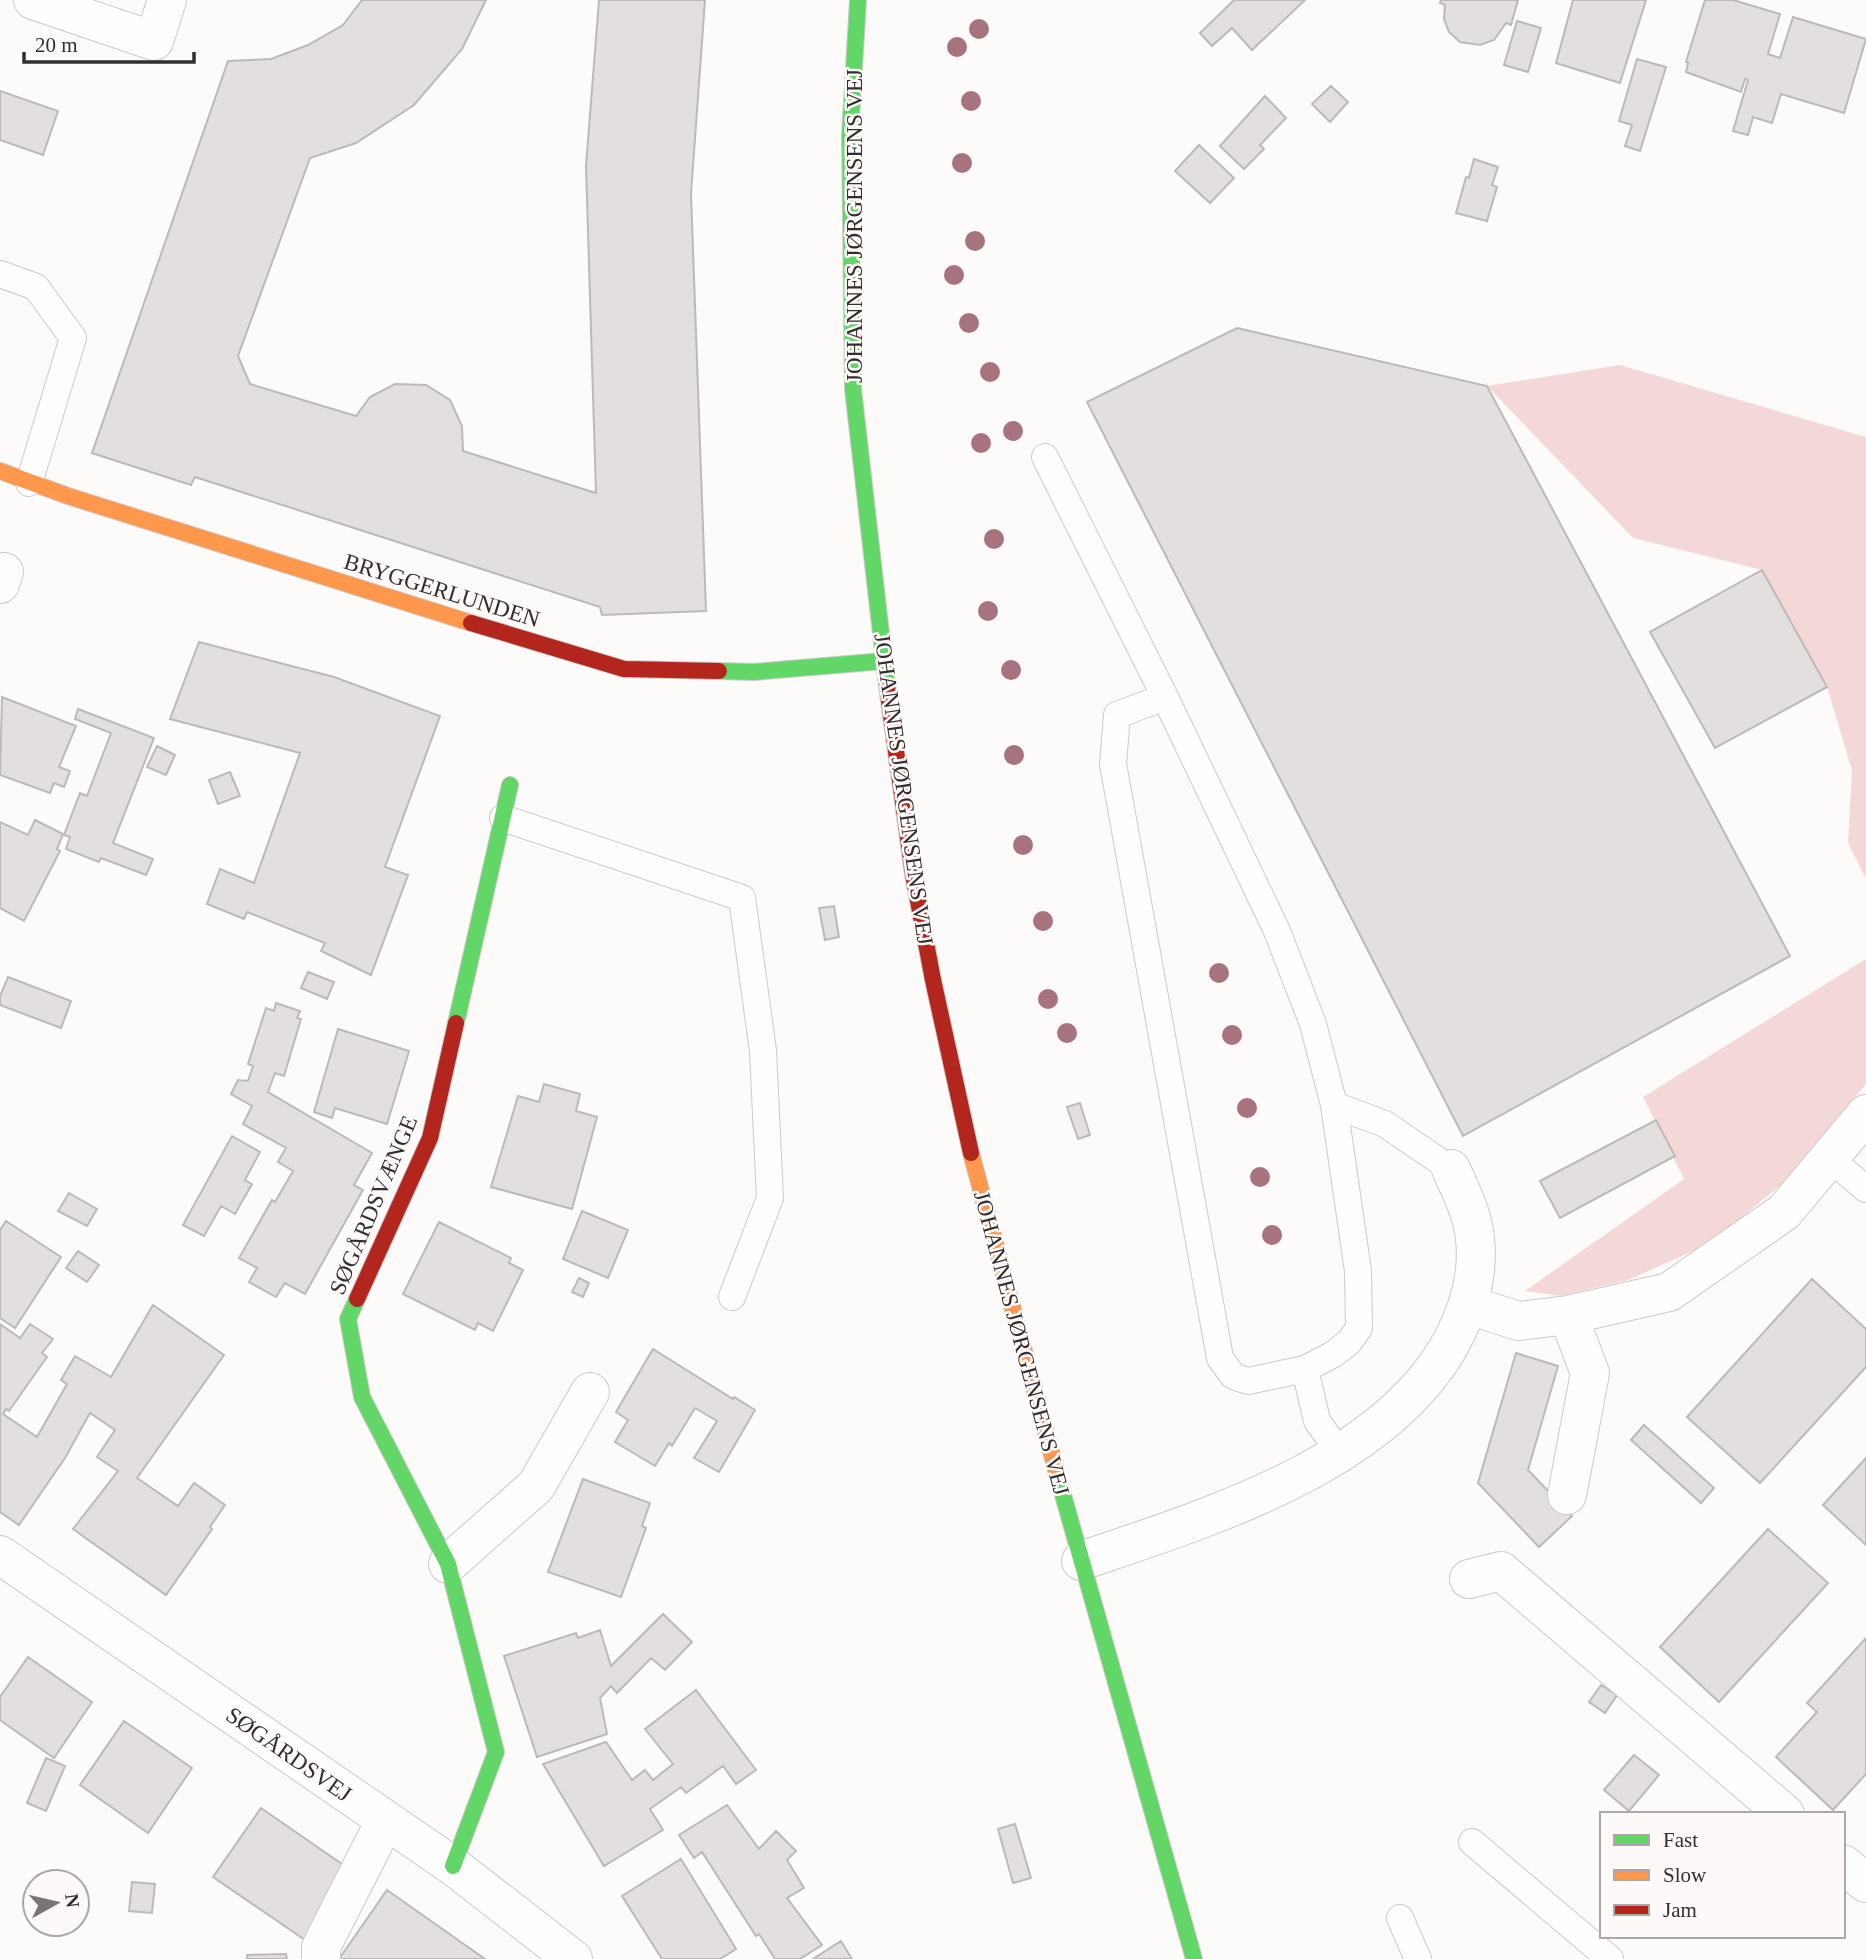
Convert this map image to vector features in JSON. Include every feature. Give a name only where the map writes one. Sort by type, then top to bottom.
[{"type":"street","points":[[33,0],[154,41],[167,0]]},
{"type":"street","name":"JOHANNES JØRGENSENS VEJ","points":[[858,0],[850,135],[853,389],[884,661],[913,874],[951,1064],[976,1171],[1081,1561],[1194,1959]]},
{"type":"street","name":"BRYGGERLUNDEN","points":[[0,471],[29,483],[624,669],[754,672],[884,661]]},
{"type":"street","name":"SØGÅRDSVÆNGE","points":[[453,1866],[496,1752],[448,1564],[362,1397],[348,1319],[430,1138],[510,785]]},
{"type":"street","points":[[1468,1305],[1519,1321],[1567,1315],[1670,1292],[1784,1212],[1866,1114]]},
{"type":"street","points":[[1081,1561],[1182,1527],[1276,1486],[1340,1453],[1387,1419],[1421,1388],[1460,1327],[1468,1305],[1476,1265],[1475,1237],[1470,1212],[1451,1169]]},
{"type":"street","points":[[1567,1315],[1590,1373],[1567,1495]]},
{"type":"street","points":[[448,1564],[536,1486],[590,1392]]},
{"type":"street","name":"SØGÅRDSVEJ","points":[[0,1555],[453,1866],[573,1959]]},
{"type":"street","points":[[1469,1578],[1501,1571],[1783,1812]]},
{"type":"street","points":[[321,1959],[321,1947],[385,1821]]},
{"type":"street","points":[[1845,1866],[1866,1883]]},
{"type":"lane","points":[[0,274],[36,287],[73,338],[29,483]]},
{"type":"lane","points":[[1045,457],[1165,696],[1277,931],[1313,1024],[1334,1105],[1358,1271],[1359,1328],[1349,1342],[1334,1354],[1305,1369],[1248,1381],[1233,1376],[1220,1357],[1113,764],[1117,715],[1165,696]]},
{"type":"lane","points":[[503,818],[742,898],[763,1051],[771,1198],[732,1297]]},
{"type":"lane","points":[[1334,1105],[1385,1124],[1451,1169]]},
{"type":"lane","points":[[1829,1158],[1866,1189]]},
{"type":"lane","points":[[1305,1369],[1317,1422],[1340,1453]]},
{"type":"lane","points":[[1472,1842],[1610,1959]]},
{"type":"lane","points":[[1400,1918],[1418,1959]]},
{"type":"shaded area","points":[[1620,365],[1866,437],[1866,879],[1848,843],[1852,770],[1827,687],[1762,570],[1633,538],[1487,386]]},
{"type":"shaded area","points":[[1866,959],[1866,1084],[1788,1179],[1709,1244],[1628,1280],[1561,1296],[1525,1291],[1684,1179],[1643,1097]]},
{"type":"building","points":[[362,0],[486,0],[462,49],[414,105],[356,143],[310,158],[238,356],[250,384],[356,416],[370,397],[395,384],[426,385],[450,400],[462,426],[463,451],[596,493],[586,166],[599,0],[705,0],[691,194],[706,611],[602,615],[600,607],[195,477],[191,485],[92,453],[228,61],[271,59],[308,45],[343,25]]},
{"type":"building","points":[[1234,0],[1305,0],[1252,50],[1232,28],[1212,46],[1200,33]]},
{"type":"building","points":[[1441,0],[1518,0],[1511,25],[1506,23],[1494,40],[1480,45],[1460,42],[1449,32],[1444,19],[1445,5],[1440,3]]},
{"type":"building","points":[[1573,0],[1646,0],[1620,83],[1556,63]]},
{"type":"building","points":[[1705,0],[1733,0],[1780,14],[1768,54],[1780,58],[1793,17],[1866,39],[1844,113],[1781,94],[1772,123],[1753,117],[1748,135],[1733,131],[1748,80],[1745,79],[1741,92],[1686,72],[1686,62]]},
{"type":"building","points":[[1517,21],[1541,28],[1528,72],[1504,65]]},
{"type":"building","points":[[1637,59],[1666,67],[1640,151],[1625,146],[1632,125],[1619,121]]},
{"type":"building","points":[[1331,86],[1348,102],[1330,122],[1312,104]]},
{"type":"building","points":[[0,91],[58,111],[43,155],[0,140]]},
{"type":"building","points":[[1265,96],[1286,118],[1260,145],[1264,149],[1244,169],[1220,146]]},
{"type":"building","points":[[1199,145],[1234,178],[1210,203],[1175,171]]},
{"type":"building","points":[[1474,159],[1498,167],[1492,185],[1497,187],[1487,221],[1456,213]]},
{"type":"building","points":[[1237,328],[1487,386],[1790,956],[1463,1136],[1087,402]]},
{"type":"building","points":[[1762,570],[1827,687],[1715,748],[1650,632]]},
{"type":"building","points":[[199,642],[334,677],[440,716],[385,867],[408,875],[371,975],[321,951],[325,943],[247,912],[244,919],[207,904],[220,869],[254,883],[300,753],[170,719]]},
{"type":"building","points":[[2,697],[76,726],[59,767],[70,771],[64,787],[54,783],[50,793],[0,775]]},
{"type":"building","points":[[78,709],[154,738],[113,843],[153,859],[146,875],[101,858],[99,862],[66,849],[70,837],[64,835],[80,793],[87,796],[111,733],[75,719]]},
{"type":"building","points":[[157,746],[175,755],[166,775],[147,767]]},
{"type":"building","points":[[230,772],[240,796],[218,804],[209,780]]},
{"type":"building","points":[[35,820],[63,834],[57,849],[60,851],[24,921],[0,908],[0,822],[28,835]]},
{"type":"building","points":[[834,906],[839,937],[825,940],[819,908]]},
{"type":"building","points":[[308,972],[334,982],[327,999],[301,988]]},
{"type":"building","points":[[8,977],[71,1001],[61,1028],[0,1005],[0,996]]},
{"type":"building","points":[[276,1003],[300,1011],[297,1018],[301,1019],[284,1076],[275,1073],[268,1092],[372,1153],[354,1185],[363,1190],[305,1294],[285,1283],[276,1297],[249,1282],[257,1268],[239,1258],[272,1200],[275,1202],[293,1171],[278,1162],[286,1148],[243,1124],[252,1106],[231,1094],[238,1080],[248,1081],[253,1066],[248,1064],[266,1008],[274,1011]]},
{"type":"building","points":[[338,1029],[409,1051],[387,1124],[335,1108],[332,1118],[314,1112]]},
{"type":"building","points":[[544,1084],[580,1094],[576,1111],[597,1117],[572,1209],[491,1187],[518,1096],[539,1102]]},
{"type":"building","points":[[1080,1103],[1090,1135],[1078,1139],[1067,1107]]},
{"type":"building","points":[[1656,1120],[1675,1156],[1560,1218],[1540,1181]]},
{"type":"building","points":[[232,1136],[260,1152],[245,1180],[252,1184],[235,1214],[221,1206],[204,1236],[183,1225]]},
{"type":"building","points":[[69,1193],[97,1209],[87,1226],[58,1211]]},
{"type":"building","points":[[582,1211],[628,1230],[608,1278],[563,1259]]},
{"type":"building","points":[[6,1221],[61,1257],[15,1328],[0,1318],[0,1230]]},
{"type":"building","points":[[439,1222],[511,1258],[509,1263],[523,1270],[493,1331],[478,1323],[475,1330],[403,1294]]},
{"type":"building","points":[[78,1251],[99,1265],[87,1282],[66,1268]]},
{"type":"building","points":[[579,1278],[589,1283],[583,1297],[572,1292]]},
{"type":"building","points":[[1812,1279],[1866,1329],[1866,1367],[1760,1483],[1687,1417]]},
{"type":"building","points":[[153,1305],[224,1355],[137,1478],[178,1506],[194,1483],[225,1505],[210,1527],[212,1529],[166,1595],[73,1529],[118,1471],[97,1457],[115,1430],[90,1413],[65,1458],[19,1525],[0,1512],[0,1324],[20,1338],[30,1324],[53,1339],[42,1353],[47,1357],[9,1411],[6,1409],[3,1414],[37,1437],[67,1384],[61,1380],[75,1356],[111,1377]]},
{"type":"building","points":[[653,1349],[755,1410],[719,1472],[694,1458],[717,1421],[695,1408],[672,1446],[669,1443],[655,1466],[615,1442],[628,1420],[616,1412]]},
{"type":"building","points":[[1516,1353],[1558,1366],[1528,1470],[1572,1516],[1539,1547],[1478,1483]]},
{"type":"building","points":[[1644,1425],[1714,1488],[1701,1503],[1631,1440]]},
{"type":"building","points":[[1866,1458],[1866,1545],[1823,1505]]},
{"type":"building","points":[[583,1479],[650,1503],[642,1526],[646,1528],[621,1597],[548,1572]]},
{"type":"building","points":[[1768,1529],[1828,1583],[1719,1702],[1660,1647]]},
{"type":"building","points":[[663,1614],[692,1642],[665,1670],[651,1658],[617,1693],[611,1686],[600,1698],[607,1734],[537,1757],[504,1656],[576,1633],[578,1638],[600,1630],[611,1666]]},
{"type":"building","points":[[1866,1638],[1866,1774],[1833,1810],[1776,1757],[1817,1712],[1807,1703]]},
{"type":"building","points":[[28,1657],[92,1702],[54,1758],[0,1720],[0,1697]]},
{"type":"building","points":[[1601,1685],[1617,1695],[1605,1713],[1589,1702]]},
{"type":"building","points":[[696,1690],[756,1770],[736,1784],[723,1766],[686,1793],[681,1787],[650,1809],[663,1830],[604,1866],[543,1764],[606,1742],[632,1780],[645,1770],[653,1780],[673,1764],[645,1729]]},
{"type":"building","points":[[124,1721],[192,1768],[148,1833],[80,1785]]},
{"type":"building","points":[[1634,1755],[1659,1775],[1629,1811],[1604,1790]]},
{"type":"building","points":[[46,1758],[65,1766],[46,1811],[27,1803]]},
{"type":"building","points":[[727,1805],[759,1849],[776,1831],[796,1851],[787,1860],[804,1888],[787,1898],[822,1945],[800,1959],[775,1959],[759,1934],[756,1936],[702,1852],[694,1858],[679,1835]]},
{"type":"building","points":[[261,1808],[355,1873],[308,1942],[213,1877]]},
{"type":"building","points":[[1015,1824],[1031,1878],[1013,1883],[998,1829]]},
{"type":"building","points":[[681,1859],[736,1949],[720,1959],[662,1959],[622,1896]]},
{"type":"building","points":[[132,1882],[155,1884],[152,1913],[129,1911]]},
{"type":"building","points":[[387,1890],[485,1959],[339,1959]]},
{"type":"building","points":[[841,1941],[852,1959],[813,1959]]},
{"type":"building","points":[[286,1954],[287,1959],[247,1959],[247,1955]]},
{"type":"traffic: fast","points":[[858,0],[850,135],[853,389],[887,686]]},
{"type":"traffic: fast","points":[[719,671],[754,672],[884,661]]},
{"type":"traffic: fast","points":[[456,1023],[510,785]]},
{"type":"traffic: fast","points":[[357,1299],[348,1319],[362,1397],[448,1564],[496,1752],[453,1866]]},
{"type":"traffic: fast","points":[[1056,1470],[1194,1959]]},
{"type":"traffic: slow","points":[[0,471],[68,496],[471,623]]},
{"type":"traffic: slow","points":[[971,1153],[1056,1470]]},
{"type":"traffic: jam","points":[[471,623],[624,669],[719,671]]},
{"type":"traffic: jam","points":[[887,686],[913,874],[971,1153]]},
{"type":"traffic: jam","points":[[357,1299],[430,1138],[456,1023]]}]
